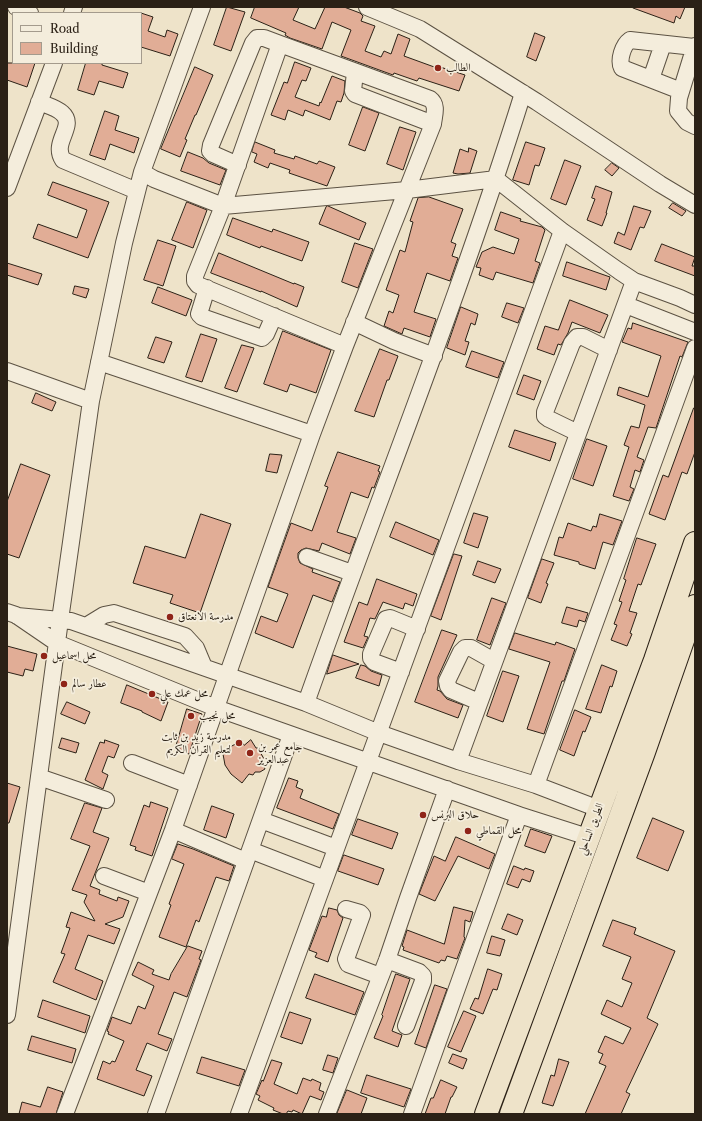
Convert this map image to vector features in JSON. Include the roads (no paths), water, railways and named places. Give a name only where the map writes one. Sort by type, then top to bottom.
[{"type":"highway","name":"الطريق الساحلي","points":[[486,1114],[654,660],[695,543]]},
{"type":"highway","name":"الطريق الساحلي","points":[[510,1114],[644,752],[695,606]]},
{"type":"street","points":[[16,7],[28,12]]},
{"type":"street","points":[[7,1015],[91,401],[124,243],[142,172],[202,7]]},
{"type":"street","points":[[367,7],[420,29],[695,205]]},
{"type":"street","points":[[65,1114],[173,830],[312,434],[354,322],[433,124],[434,102],[264,38],[257,38],[253,43],[211,145],[210,151],[213,154],[238,165]]},
{"type":"street","points":[[681,90],[622,68],[620,58],[627,42],[630,40],[695,47],[681,90],[678,111],[687,122],[695,126]]},
{"type":"street","points":[[280,44],[223,206],[195,276],[195,282],[198,285],[345,346]]},
{"type":"street","points":[[651,79],[663,44]]},
{"type":"street","points":[[7,188],[54,64]]},
{"type":"street","points":[[356,72],[353,91],[355,94],[433,124]]},
{"type":"street","points":[[306,703],[352,574],[434,356],[496,179],[523,94]]},
{"type":"street","points":[[39,102],[61,112],[66,117],[67,124],[59,146],[60,155],[63,160],[137,191]]},
{"type":"street","points":[[142,172],[154,179],[223,206],[407,190],[496,179],[562,231],[634,281],[695,305]]},
{"type":"street","points":[[239,1114],[562,231]]},
{"type":"street","points":[[458,761],[634,281]]},
{"type":"street","points":[[207,288],[199,314],[202,317],[262,338],[266,334],[274,316]]},
{"type":"street","points":[[626,305],[695,332]]},
{"type":"street","points":[[354,322],[394,341],[434,356]]},
{"type":"street","points":[[578,433],[549,419],[545,416],[545,412],[572,343],[577,337],[583,337],[609,350]]},
{"type":"street","points":[[536,785],[695,348]]},
{"type":"street","points":[[99,362],[312,434]]},
{"type":"street","points":[[7,371],[91,401]]},
{"type":"street","points":[[308,557],[352,574]]},
{"type":"street","points":[[86,626],[108,613],[114,613],[185,636],[196,648],[204,667]]},
{"type":"street","points":[[11,614],[71,621],[306,703],[458,761],[536,785],[599,809]]},
{"type":"street","points":[[11,614],[57,643],[216,708],[519,815],[588,837]]},
{"type":"street","points":[[401,672],[374,662],[371,658],[371,654],[386,619],[390,618],[417,629]]},
{"type":"street","points":[[479,702],[451,690],[447,681],[461,652],[466,648],[471,648],[494,661]]},
{"type":"street","points":[[156,1114],[291,735]]},
{"type":"street","points":[[132,763],[189,785]]},
{"type":"street","points":[[39,777],[106,800]]},
{"type":"street","points":[[327,1114],[387,960],[447,789]]},
{"type":"street","points":[[412,1114],[519,815]]},
{"type":"street","points":[[261,820],[336,848]]},
{"type":"street","points":[[173,830],[325,879]]},
{"type":"street","points":[[104,876],[149,893]]},
{"type":"street","points":[[346,909],[362,915],[346,959],[348,964],[380,976]]},
{"type":"street","points":[[387,960],[419,972],[423,976],[423,981],[406,1026]]},
{"type":"place","name":"الطالب","points":[[438,68]]},
{"type":"place","name":"مدرسة الانعتاق","points":[[170,617]]},
{"type":"place","name":"محل اسماعيل","points":[[44,656]]},
{"type":"place","name":"عطار سالم","points":[[64,684]]},
{"type":"place","name":"محل عمك علي","points":[[152,694]]},
{"type":"place","name":"محل نجيب","points":[[191,716]]},
{"type":"place","name":"مدرسة زيد بن ثابت لتعليم القرآن الكريم","points":[[239,743]]},
{"type":"place","name":"جامع عمر بن عبدالعزيز","points":[[250,753]]},
{"type":"place","name":"حلاق البرنس","points":[[423,815]]},
{"type":"place","name":"محل القماطي","points":[[468,831]]}]
